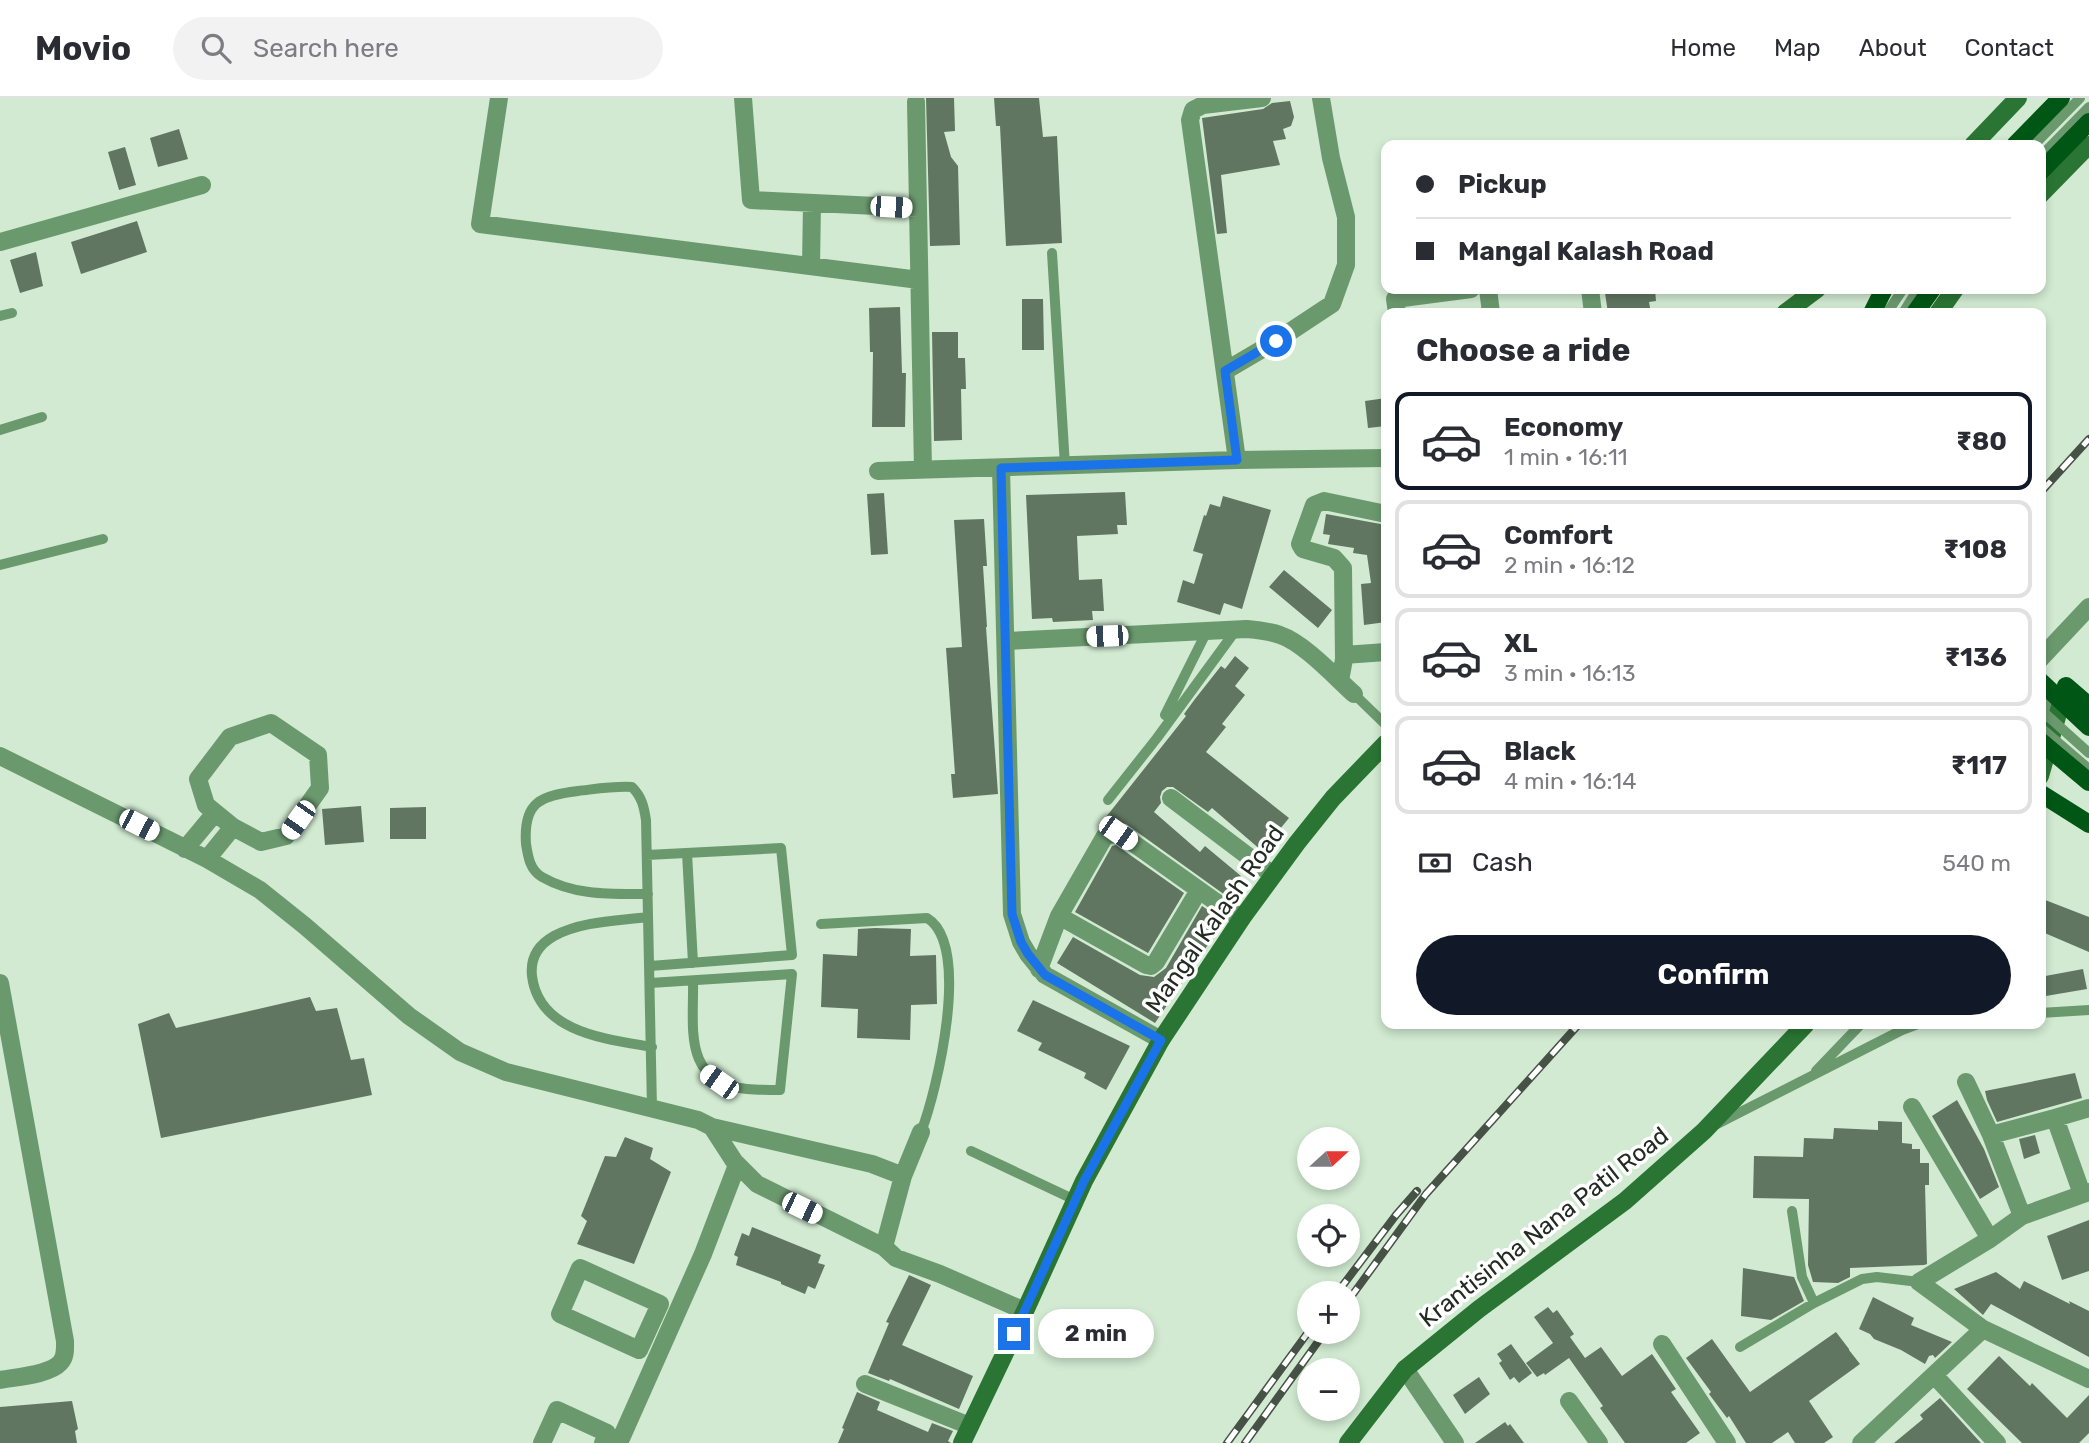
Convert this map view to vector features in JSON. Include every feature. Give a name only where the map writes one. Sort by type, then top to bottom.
[{"type":"main road","points":[[2020,140],[2061,98]]},
{"type":"main road","points":[[2046,166],[2089,122]]},
{"type":"main road","points":[[2066,686],[2089,706]]},
{"type":"main road","points":[[2046,687],[2089,727]]},
{"type":"main road","points":[[2046,746],[2089,782]]},
{"type":"main road","points":[[2046,797],[2089,824]]},
{"type":"street","points":[[499,98],[480,224],[919,280]]},
{"type":"street","points":[[743,98],[751,200],[918,208]]},
{"type":"street","points":[[1237,460],[1190,120],[1193,110],[1203,105],[1262,98]]},
{"type":"street","points":[[1225,371],[1332,304],[1346,265],[1346,217],[1331,158],[1321,98]]},
{"type":"street","points":[[1978,140],[2018,98]]},
{"type":"street","points":[[916,102],[923,470]]},
{"type":"street","points":[[2046,189],[2089,145]]},
{"type":"street","points":[[0,242],[202,185]]},
{"type":"street","points":[[811,266],[812,203]]},
{"type":"street","points":[[1396,308],[1395,299],[1433,294]]},
{"type":"street","points":[[1792,308],[1810,294]]},
{"type":"street","points":[[878,471],[1381,458]]},
{"type":"street","points":[[1001,468],[1012,914],[1021,942],[1045,975],[1161,1040]]},
{"type":"street","points":[[1340,681],[1344,655],[1343,568],[1334,558],[1303,549],[1300,544],[1317,503],[1381,513]]},
{"type":"street","points":[[2046,653],[2089,607]]},
{"type":"street","points":[[1006,641],[1207,631],[1266,631],[1292,641],[1354,694]]},
{"type":"street","points":[[1344,655],[1381,652]]},
{"type":"street","points":[[2046,732],[2049,710],[2066,686]]},
{"type":"street","points":[[271,723],[318,755],[320,788],[286,836],[261,842],[233,827],[206,806],[198,779],[230,737],[271,723]]},
{"type":"street","name":"Mangal Kalash Road","points":[[962,1443],[1084,1181],[1161,1040],[1242,918],[1297,843],[1334,798],[1381,748]]},
{"type":"street","points":[[0,756],[206,859],[250,884],[277,903],[409,1016],[460,1052],[506,1072],[684,1116],[712,1127],[872,1164],[903,1176]]},
{"type":"street","points":[[1171,798],[1273,875]]},
{"type":"street","points":[[185,849],[215,813]]},
{"type":"street","points":[[206,859],[233,827]]},
{"type":"street","points":[[1039,969],[1059,916],[1105,836],[1112,833],[1118,833],[1242,918]]},
{"type":"street","points":[[1059,916],[1151,966],[1199,890]]},
{"type":"street","points":[[0,983],[65,1351],[62,1362],[52,1369],[0,1380]]},
{"type":"street","name":"Krantisinha Nana Patil Road","points":[[1348,1443],[1405,1369],[1479,1309],[1625,1201],[1704,1131],[1801,1029]]},
{"type":"street","points":[[1966,1082],[1991,1135],[2022,1216]]},
{"type":"street","points":[[1912,1107],[1990,1239]]},
{"type":"street","points":[[1991,1135],[2089,1108]]},
{"type":"street","points":[[2054,1118],[2085,1193],[2022,1216],[1990,1239],[1919,1282],[1983,1329],[2089,1378]]},
{"type":"street","points":[[712,1127],[737,1165],[757,1184],[884,1247],[896,1258],[1025,1311]]},
{"type":"street","points":[[884,1247],[903,1176],[921,1132]]},
{"type":"street","points":[[611,1442],[676,1315],[737,1165]]},
{"type":"street","points":[[580,1268],[660,1304],[658,1308],[639,1350],[560,1314],[580,1268]]},
{"type":"street","points":[[658,1308],[676,1315]]},
{"type":"street","points":[[1861,1443],[1983,1329]]},
{"type":"street","points":[[1662,1344],[1727,1443]]},
{"type":"street","points":[[1405,1369],[1455,1443]]},
{"type":"street","points":[[1934,1375],[1997,1443]]},
{"type":"street","points":[[865,1384],[970,1426]]},
{"type":"street","points":[[1569,1401],[1599,1443]]},
{"type":"street","points":[[542,1443],[557,1410],[607,1433],[611,1442]]},
{"type":"lane","points":[[2039,140],[2080,98]]},
{"type":"lane","points":[[2046,151],[2089,107]]},
{"type":"lane","points":[[1052,253],[1065,466]]},
{"type":"lane","points":[[0,316],[12,313]]},
{"type":"lane","points":[[0,430],[43,417]]},
{"type":"lane","points":[[0,565],[103,539]]},
{"type":"lane","points":[[1108,800],[1236,630]]},
{"type":"lane","points":[[1165,715],[1207,631]]},
{"type":"lane","points":[[1354,694],[1381,720]]},
{"type":"lane","points":[[2049,710],[2089,752]]},
{"type":"lane","points":[[2046,732],[2089,769]]},
{"type":"lane","points":[[648,894],[590,894],[556,884],[540,876],[533,870],[526,844],[531,811],[538,802],[552,795],[613,786],[632,787],[644,806],[647,855],[650,966],[652,1108]]},
{"type":"lane","points":[[647,855],[781,848],[792,954],[650,966]]},
{"type":"lane","points":[[687,853],[693,962]]},
{"type":"lane","points":[[648,917],[582,925],[568,930],[552,937],[536,951],[531,967],[533,987],[543,1006],[561,1021],[590,1035],[652,1047]]},
{"type":"lane","points":[[821,924],[927,918],[934,922],[940,932],[945,948],[949,1009],[935,1089],[921,1132]]},
{"type":"lane","points":[[650,983],[792,974],[780,1090],[732,1087],[706,1073],[698,1061],[695,1047],[694,981]]},
{"type":"lane","points":[[2046,1013],[2089,1010]]},
{"type":"lane","points":[[1811,1076],[1856,1029]]},
{"type":"lane","points":[[1704,1131],[1905,1029]]},
{"type":"lane","points":[[971,1151],[1075,1200]]},
{"type":"lane","points":[[1792,1211],[1802,1277],[1814,1303]]},
{"type":"lane","points":[[1740,1347],[1814,1303],[1862,1279],[1877,1276],[1919,1282]]},
{"type":"building","points":[[926,98],[954,98],[955,131],[944,132],[951,157],[958,166],[960,245],[930,246]]},
{"type":"building","points":[[994,98],[1039,98],[1043,137],[1057,136],[1062,243],[1006,246],[1000,126],[996,126]]},
{"type":"building","points":[[1290,101],[1294,117],[1291,126],[1283,129],[1286,139],[1273,141],[1280,165],[1221,175],[1227,233],[1217,234],[1202,118],[1263,109],[1272,103]]},
{"type":"building","points":[[179,129],[188,159],[158,167],[150,138]]},
{"type":"building","points":[[125,147],[136,185],[119,190],[108,152]]},
{"type":"building","points":[[137,221],[147,252],[81,274],[71,242]]},
{"type":"building","points":[[36,252],[43,286],[20,293],[10,260]]},
{"type":"building","points":[[1605,294],[1655,294],[1656,301],[1649,302],[1650,308],[1607,308]]},
{"type":"building","points":[[1022,299],[1043,299],[1044,350],[1022,350]]},
{"type":"building","points":[[900,307],[902,373],[906,373],[905,427],[872,427],[873,352],[870,352],[869,308]]},
{"type":"building","points":[[932,332],[958,332],[958,358],[965,358],[966,389],[961,389],[962,440],[934,441]]},
{"type":"building","points":[[1381,399],[1381,427],[1368,428],[1365,401]]},
{"type":"building","points":[[1125,492],[1127,525],[1117,525],[1118,534],[1077,536],[1079,580],[1102,579],[1104,611],[1092,611],[1093,620],[1053,622],[1052,618],[1032,619],[1026,495]]},
{"type":"building","points":[[884,493],[888,554],[871,555],[867,494]]},
{"type":"building","points":[[1223,496],[1271,510],[1242,609],[1224,603],[1220,615],[1177,602],[1183,580],[1194,584],[1203,554],[1193,551],[1204,515],[1206,516],[1210,504],[1220,507]]},
{"type":"building","points":[[1326,514],[1381,524],[1381,623],[1364,625],[1361,584],[1371,583],[1367,555],[1353,553],[1354,548],[1328,544],[1330,535],[1323,534]]},
{"type":"building","points":[[984,519],[987,566],[983,566],[986,627],[998,794],[953,798],[951,774],[955,774],[946,648],[962,647],[954,520]]},
{"type":"building","points":[[1284,570],[1332,610],[1318,628],[1269,587]]},
{"type":"building","points":[[1235,656],[1249,668],[1235,686],[1245,695],[1222,724],[1226,727],[1206,752],[1289,818],[1262,851],[1212,808],[1208,812],[1173,787],[1162,791],[1161,803],[1154,812],[1200,852],[1205,846],[1241,876],[1225,895],[1126,824],[1106,817],[1186,716],[1184,714],[1221,666],[1225,669]]},
{"type":"building","points":[[361,806],[364,842],[325,845],[322,809]]},
{"type":"building","points":[[426,807],[426,839],[390,839],[390,808]]},
{"type":"building","points":[[1116,845],[1184,893],[1148,953],[1075,912],[1112,846]]},
{"type":"building","points":[[2046,900],[2089,917],[2089,952],[2046,934]]},
{"type":"building","points":[[1202,906],[1224,921],[1155,1023],[1057,963],[1073,937],[1140,975],[1154,977],[1166,968]]},
{"type":"building","points":[[858,929],[911,929],[910,956],[936,955],[937,1004],[911,1005],[910,1040],[857,1038],[858,1009],[821,1007],[823,954],[857,956]]},
{"type":"building","points":[[2083,969],[2087,989],[2046,996],[2046,976]]},
{"type":"building","points":[[310,997],[316,1011],[337,1008],[351,1060],[364,1058],[372,1095],[161,1138],[138,1024],[169,1013],[176,1028]]},
{"type":"building","points":[[1033,1000],[1130,1046],[1106,1090],[1084,1078],[1086,1073],[1038,1050],[1042,1043],[1017,1031]]},
{"type":"building","points":[[2075,1073],[2082,1098],[1997,1122],[1985,1091]]},
{"type":"building","points":[[1957,1100],[1984,1149],[1999,1187],[1980,1199],[1932,1116]]},
{"type":"building","points":[[1878,1121],[1902,1122],[1902,1143],[1912,1144],[1912,1149],[1920,1149],[1920,1163],[1929,1163],[1929,1185],[1925,1185],[1927,1264],[1850,1268],[1850,1277],[1838,1283],[1813,1282],[1808,1265],[1809,1199],[1753,1198],[1754,1156],[1803,1157],[1804,1138],[1833,1139],[1834,1128],[1878,1130]]},
{"type":"building","points":[[2035,1135],[2040,1153],[2024,1159],[2019,1139]]},
{"type":"building","points":[[625,1137],[653,1148],[650,1159],[671,1172],[634,1264],[577,1244],[587,1221],[581,1216],[605,1156],[616,1157]]},
{"type":"building","points":[[2089,1220],[2089,1271],[2062,1280],[2047,1236]]},
{"type":"building","points":[[752,1227],[821,1255],[818,1263],[825,1265],[815,1289],[808,1286],[805,1294],[736,1265],[738,1257],[734,1255],[742,1233],[749,1236]]},
{"type":"building","points":[[1743,1268],[1794,1277],[1804,1301],[1771,1320],[1741,1316]]},
{"type":"building","points":[[1996,1272],[2020,1289],[2024,1281],[2089,1311],[2089,1357],[1991,1304],[1983,1315],[1954,1289]]},
{"type":"building","points":[[909,1275],[931,1285],[902,1345],[973,1376],[959,1409],[890,1379],[889,1381],[868,1373],[889,1323],[886,1322]]},
{"type":"building","points":[[1873,1297],[1914,1318],[1911,1325],[1952,1342],[1935,1358],[1933,1355],[1929,1356],[1925,1364],[1874,1339],[1859,1329]]},
{"type":"building","points":[[1548,1307],[1553,1313],[1557,1310],[1574,1334],[1570,1337],[1585,1358],[1601,1347],[1622,1376],[1652,1354],[1676,1389],[1671,1392],[1700,1433],[1686,1443],[1625,1443],[1569,1358],[1545,1375],[1544,1373],[1537,1377],[1526,1363],[1553,1343],[1534,1317]]},
{"type":"building","points":[[1836,1332],[1860,1364],[1809,1401],[1833,1437],[1824,1443],[1795,1443],[1788,1432],[1772,1443],[1746,1443],[1686,1358],[1712,1339],[1750,1392]]},
{"type":"building","points":[[1511,1344],[1532,1373],[1519,1383],[1514,1377],[1510,1380],[1499,1363],[1502,1361],[1497,1354]]},
{"type":"building","points":[[1999,1356],[2030,1386],[2032,1383],[2067,1418],[2089,1395],[2089,1433],[2079,1443],[2022,1443],[1967,1389]]},
{"type":"building","points":[[1479,1377],[1490,1394],[1465,1414],[1453,1395]]},
{"type":"building","points":[[857,1392],[880,1402],[877,1410],[928,1432],[932,1423],[953,1431],[948,1441],[951,1443],[838,1443]]},
{"type":"building","points":[[1940,1398],[1981,1443],[1894,1443],[1923,1419],[1920,1415]]},
{"type":"building","points":[[72,1401],[78,1429],[75,1431],[77,1443],[0,1443],[0,1407]]},
{"type":"building","points":[[1505,1422],[1508,1426],[1510,1424],[1524,1443],[1475,1443]]},
{"type":"railway","points":[[2046,486],[2089,439]]},
{"type":"railway","points":[[1360,1285],[1426,1194],[1574,1029]]},
{"type":"railway","points":[[1346,1281],[1417,1191]]},
{"type":"railway","points":[[1227,1443],[1299,1344]]},
{"type":"railway","points":[[1245,1443],[1316,1344]]},
{"type":"route","points":[[1014,1334],[1084,1181],[1161,1040],[1045,975],[1021,942],[1012,914],[1001,468],[1237,460],[1225,371],[1276,341]]}]
